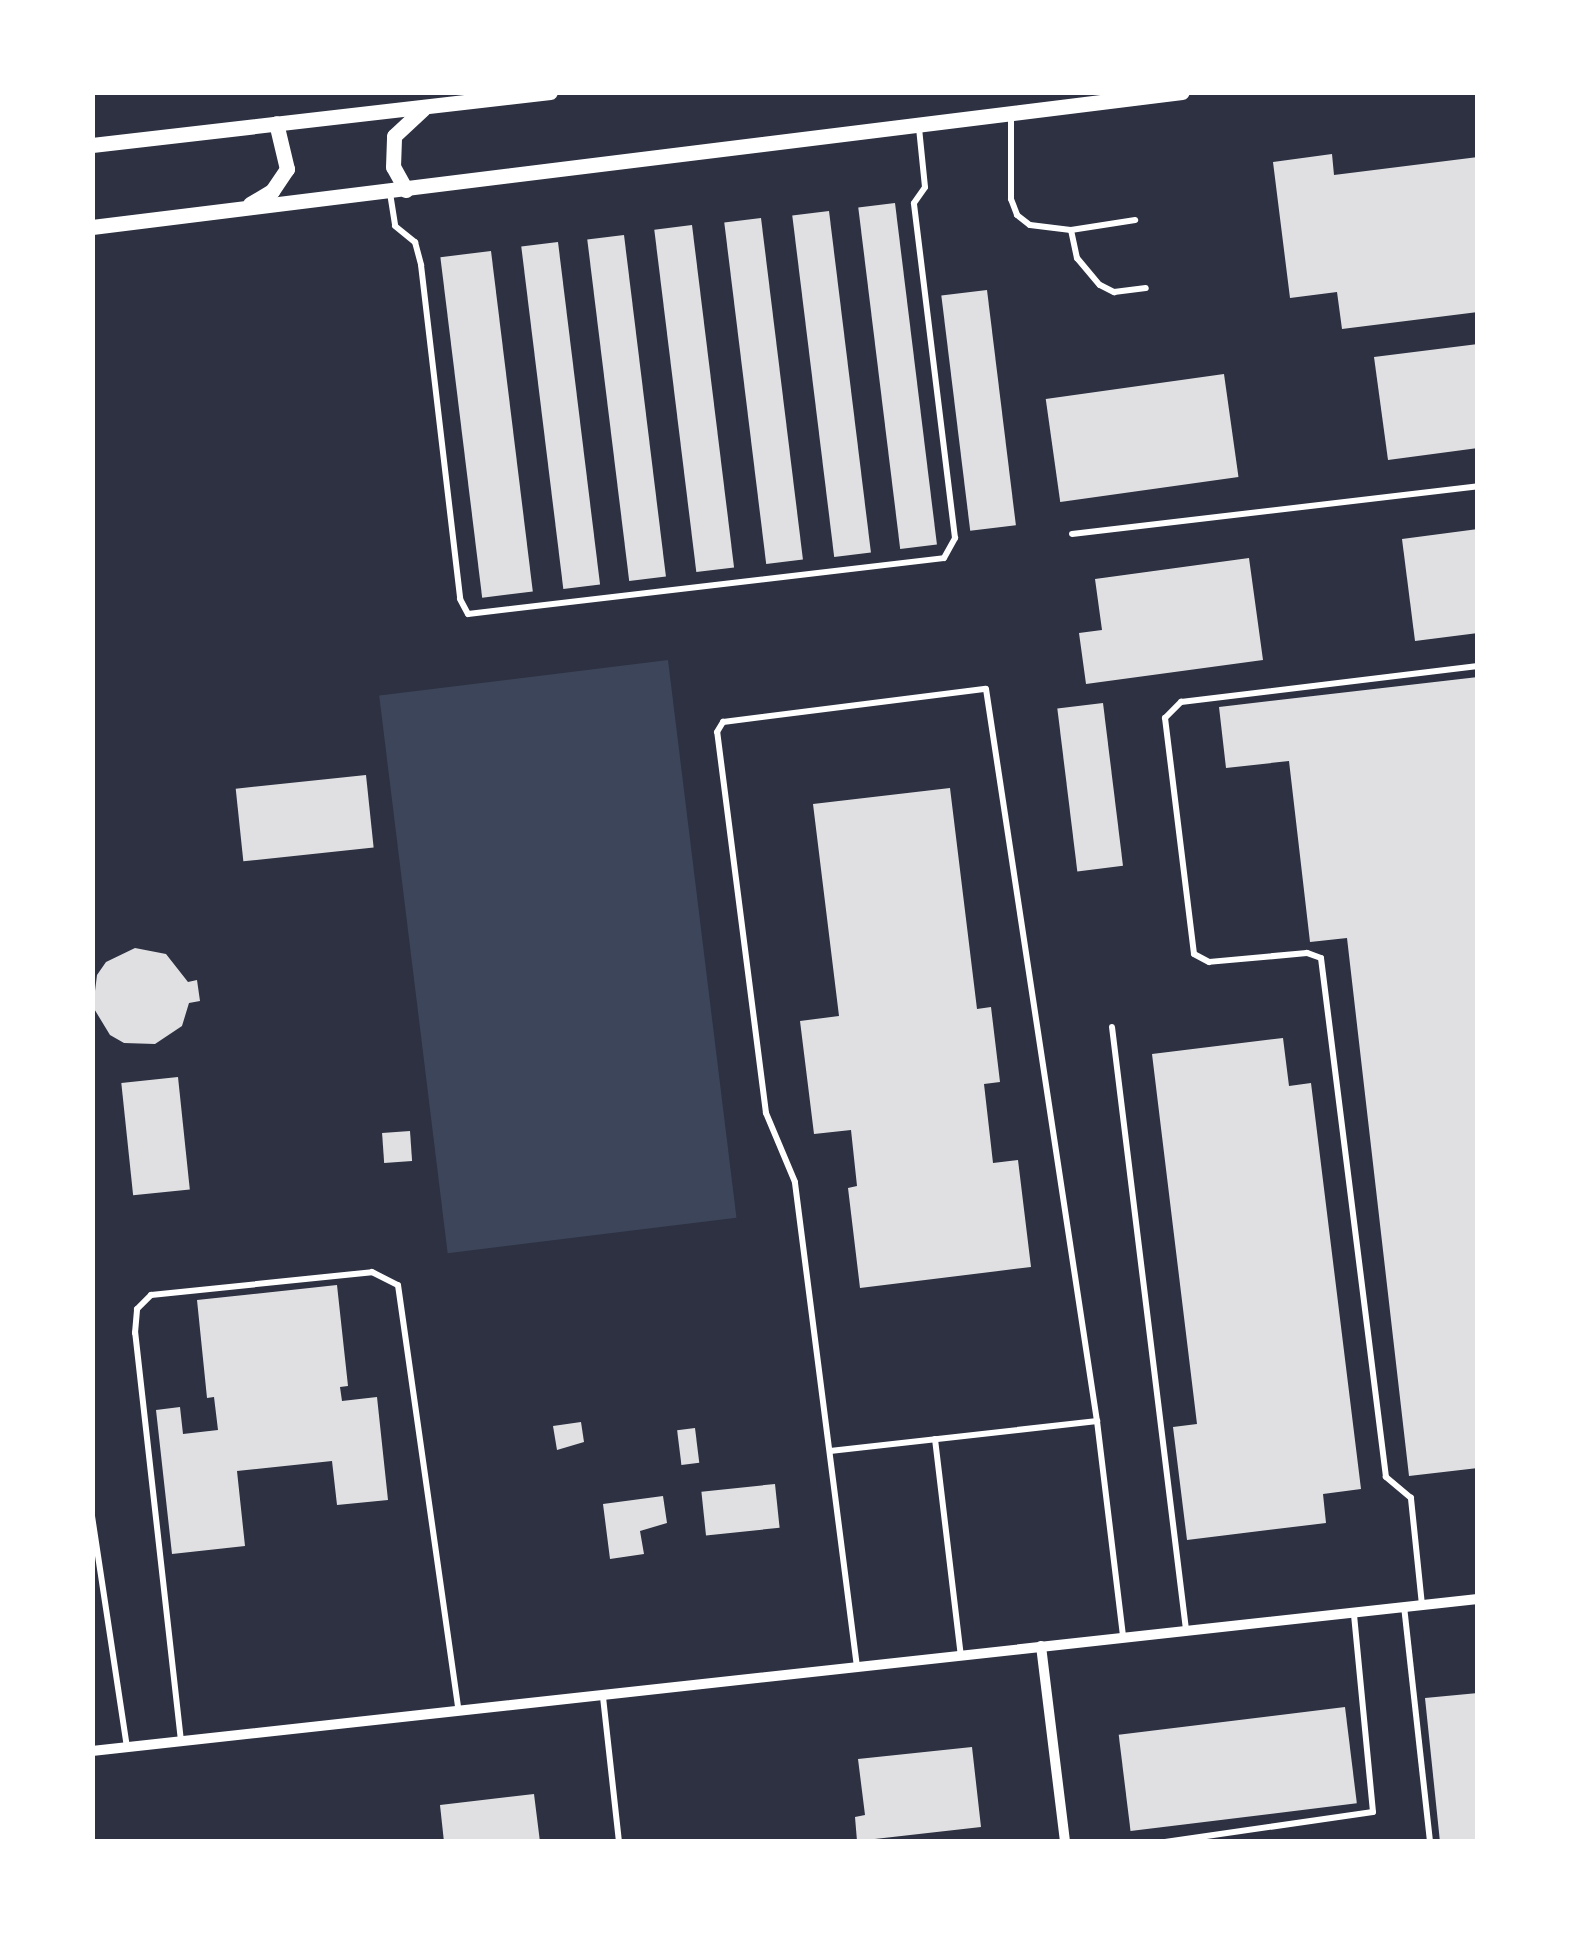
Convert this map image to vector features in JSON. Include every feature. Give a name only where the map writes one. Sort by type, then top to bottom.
[{"type":"street","points":[[92,145],[550,92]]},
{"type":"street","points":[[92,227],[1182,92]]},
{"type":"street","points":[[398,190],[393,167],[394,136],[431,105]]},
{"type":"street","points":[[243,209],[272,192],[287,169],[276,123]]},
{"type":"street","points":[[92,1750],[1478,1599]]},
{"type":"street","points":[[1042,1646],[1065,1842]]},
{"type":"lane","points":[[1011,116],[1010,199],[1017,216],[1030,225],[1072,230],[1135,220]]},
{"type":"lane","points":[[398,190],[395,226],[414,242],[421,264],[460,599],[468,614],[944,558],[955,538],[914,203],[926,187],[920,127]]},
{"type":"lane","points":[[1072,230],[1077,258],[1100,284],[1114,292],[1146,288]]},
{"type":"lane","points":[[1072,534],[1478,486]]},
{"type":"lane","points":[[1422,1605],[1411,1498],[1386,1476],[1321,958],[1307,953],[1209,962],[1194,954],[1165,718],[1180,702],[1478,666]]},
{"type":"lane","points":[[857,1668],[795,1182],[766,1113],[716,732],[723,722],[986,689],[1097,1420],[1123,1637]]},
{"type":"lane","points":[[1112,1027],[1186,1630]]},
{"type":"lane","points":[[181,1741],[137,1309],[152,1295],[372,1272],[392,1278],[403,1300],[459,1712]]},
{"type":"lane","points":[[830,1451],[1097,1420]]},
{"type":"lane","points":[[935,1440],[961,1656]]},
{"type":"lane","points":[[92,1516],[127,1747]]},
{"type":"lane","points":[[1404,1606],[1430,1842]]},
{"type":"lane","points":[[1165,1842],[1372,1812],[1354,1612]]},
{"type":"lane","points":[[603,1697],[619,1842]]},
{"type":"shaded area","points":[[668,660],[736,1218],[448,1253],[379,695]]},
{"type":"building","points":[[1332,154],[1334,175],[1478,157],[1478,312],[1342,329],[1337,292],[1290,298],[1273,162]]},
{"type":"building","points":[[895,203],[937,544],[900,549],[858,208]]},
{"type":"building","points":[[829,211],[871,552],[834,557],[792,216]]},
{"type":"building","points":[[761,218],[803,559],[766,564],[724,223]]},
{"type":"building","points":[[692,225],[734,567],[696,572],[654,230]]},
{"type":"building","points":[[624,235],[666,576],[629,581],[587,240]]},
{"type":"building","points":[[558,242],[600,584],[563,589],[521,247]]},
{"type":"building","points":[[491,251],[533,591],[482,598],[440,257]]},
{"type":"building","points":[[987,290],[1016,525],[970,531],[941,296]]},
{"type":"building","points":[[1478,344],[1478,448],[1388,460],[1374,357]]},
{"type":"building","points":[[1224,374],[1238,477],[1060,502],[1046,399]]},
{"type":"building","points":[[1478,529],[1478,633],[1415,641],[1402,539]]},
{"type":"building","points":[[1249,558],[1263,660],[1086,684],[1079,633],[1102,630],[1095,579]]},
{"type":"building","points":[[1478,677],[1478,1468],[1409,1476],[1347,938],[1310,942],[1289,761],[1226,768],[1219,707]]},
{"type":"building","points":[[1103,703],[1123,866],[1077,871],[1057,709]]},
{"type":"building","points":[[366,775],[374,848],[243,861],[236,789]]},
{"type":"building","points":[[950,788],[977,1009],[991,1007],[1000,1082],[984,1084],[993,1163],[1018,1160],[1031,1267],[860,1288],[848,1188],[857,1186],[851,1130],[814,1134],[800,1021],[839,1016],[813,804]]},
{"type":"building","points":[[135,948],[166,954],[188,982],[197,980],[200,1001],[189,1003],[182,1026],[155,1044],[124,1043],[110,1035],[93,1007],[97,975],[106,962]]},
{"type":"building","points":[[1283,1038],[1289,1086],[1311,1083],[1361,1489],[1323,1494],[1326,1523],[1187,1540],[1173,1427],[1197,1424],[1152,1054]]},
{"type":"building","points":[[178,1077],[190,1189],[133,1195],[121,1083]]},
{"type":"building","points":[[410,1131],[412,1161],[384,1163],[382,1133]]},
{"type":"building","points":[[337,1285],[348,1386],[340,1387],[342,1401],[377,1397],[388,1500],[337,1505],[332,1461],[237,1471],[245,1546],[172,1554],[156,1410],[180,1407],[183,1434],[218,1430],[214,1397],[207,1398],[197,1300]]},
{"type":"building","points":[[581,1422],[584,1442],[557,1450],[553,1426]]},
{"type":"building","points":[[695,1428],[699,1463],[681,1465],[677,1430]]},
{"type":"building","points":[[775,1484],[780,1528],[706,1535],[701,1492]]},
{"type":"building","points":[[663,1496],[667,1523],[640,1531],[644,1554],[610,1559],[603,1504]]},
{"type":"building","points":[[1478,1693],[1478,1842],[1440,1842],[1425,1698]]},
{"type":"building","points":[[1345,1707],[1357,1803],[1131,1831],[1119,1735]]},
{"type":"building","points":[[972,1747],[981,1827],[857,1841],[855,1817],[865,1815],[858,1759]]},
{"type":"building","points":[[534,1794],[540,1842],[444,1842],[440,1805]]}]
